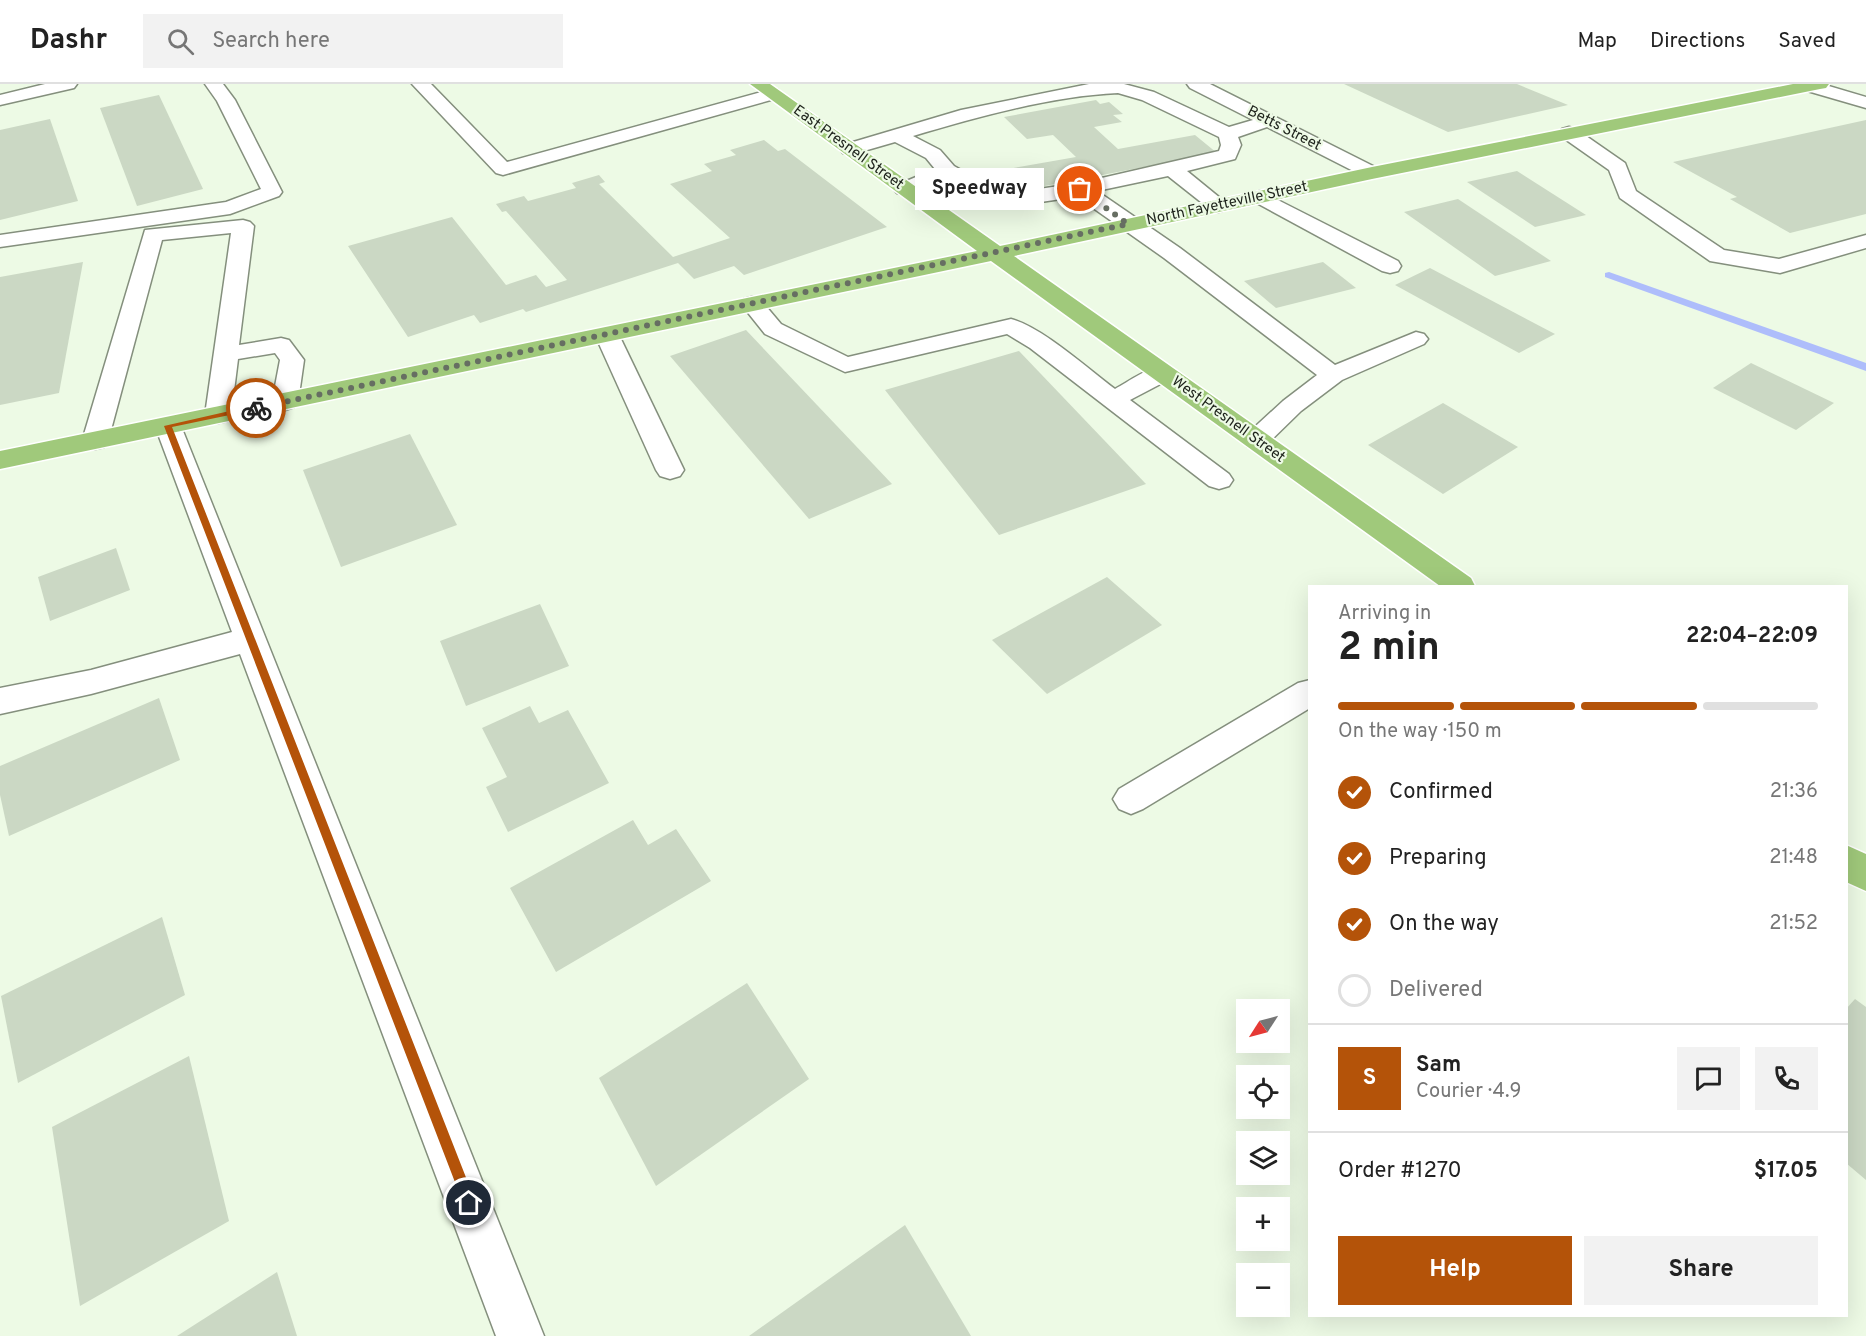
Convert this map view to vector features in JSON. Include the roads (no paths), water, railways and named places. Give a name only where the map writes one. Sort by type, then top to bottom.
[{"type":"main road","name":"North Fayetteville Street","points":[[0,460],[1372,173],[1811,85]]},
{"type":"main road","name":"East Presnell Street","points":[[765,89],[996,253]]},
{"type":"main road","name":"West Presnell Street","points":[[996,253],[1459,585]]},
{"type":"main road","points":[[1848,862],[1866,875]]},
{"type":"street","points":[[0,100],[68,84]]},
{"type":"street","points":[[0,241],[230,208],[272,192],[226,100],[214,84]]},
{"type":"street","points":[[422,84],[503,169],[765,89]]},
{"type":"street","name":"Betts Street","points":[[1196,84],[1372,173]]},
{"type":"street","points":[[1811,85],[1866,103]]},
{"type":"street","points":[[850,149],[961,116],[1090,89],[1119,88],[1148,96],[1228,135],[1268,121]]},
{"type":"street","points":[[1569,133],[1618,167],[1627,194],[1718,256],[1780,266],[1866,241]]},
{"type":"street","points":[[898,136],[933,154],[947,170],[1001,197],[1041,197],[1228,155],[1231,145],[1228,135]]},
{"type":"street","points":[[1172,169],[1218,206]]},
{"type":"street","points":[[904,189],[932,179],[947,170]]},
{"type":"street","points":[[1080,189],[1172,253],[1333,375]]},
{"type":"street","points":[[1260,197],[1390,266]]},
{"type":"street","points":[[95,441],[153,235],[243,226],[218,415]]},
{"type":"street","points":[[752,304],[773,328],[844,365],[1011,326],[1114,399],[1219,480]]},
{"type":"street","points":[[607,334],[670,470]]},
{"type":"street","points":[[1256,440],[1292,406],[1333,375],[1416,339]]},
{"type":"street","points":[[226,354],[281,345],[292,360],[285,402]]},
{"type":"street","points":[[1114,399],[1163,373]]},
{"type":"street","points":[[168,426],[520,1336]]},
{"type":"street","points":[[0,701],[90,682],[251,639]]},
{"type":"street","points":[[1131,800],[1308,693]]},
{"type":"waterway","points":[[1609,275],[1866,367]]},
{"type":"place","name":"Speedway","points":[[1080,189]]}]
